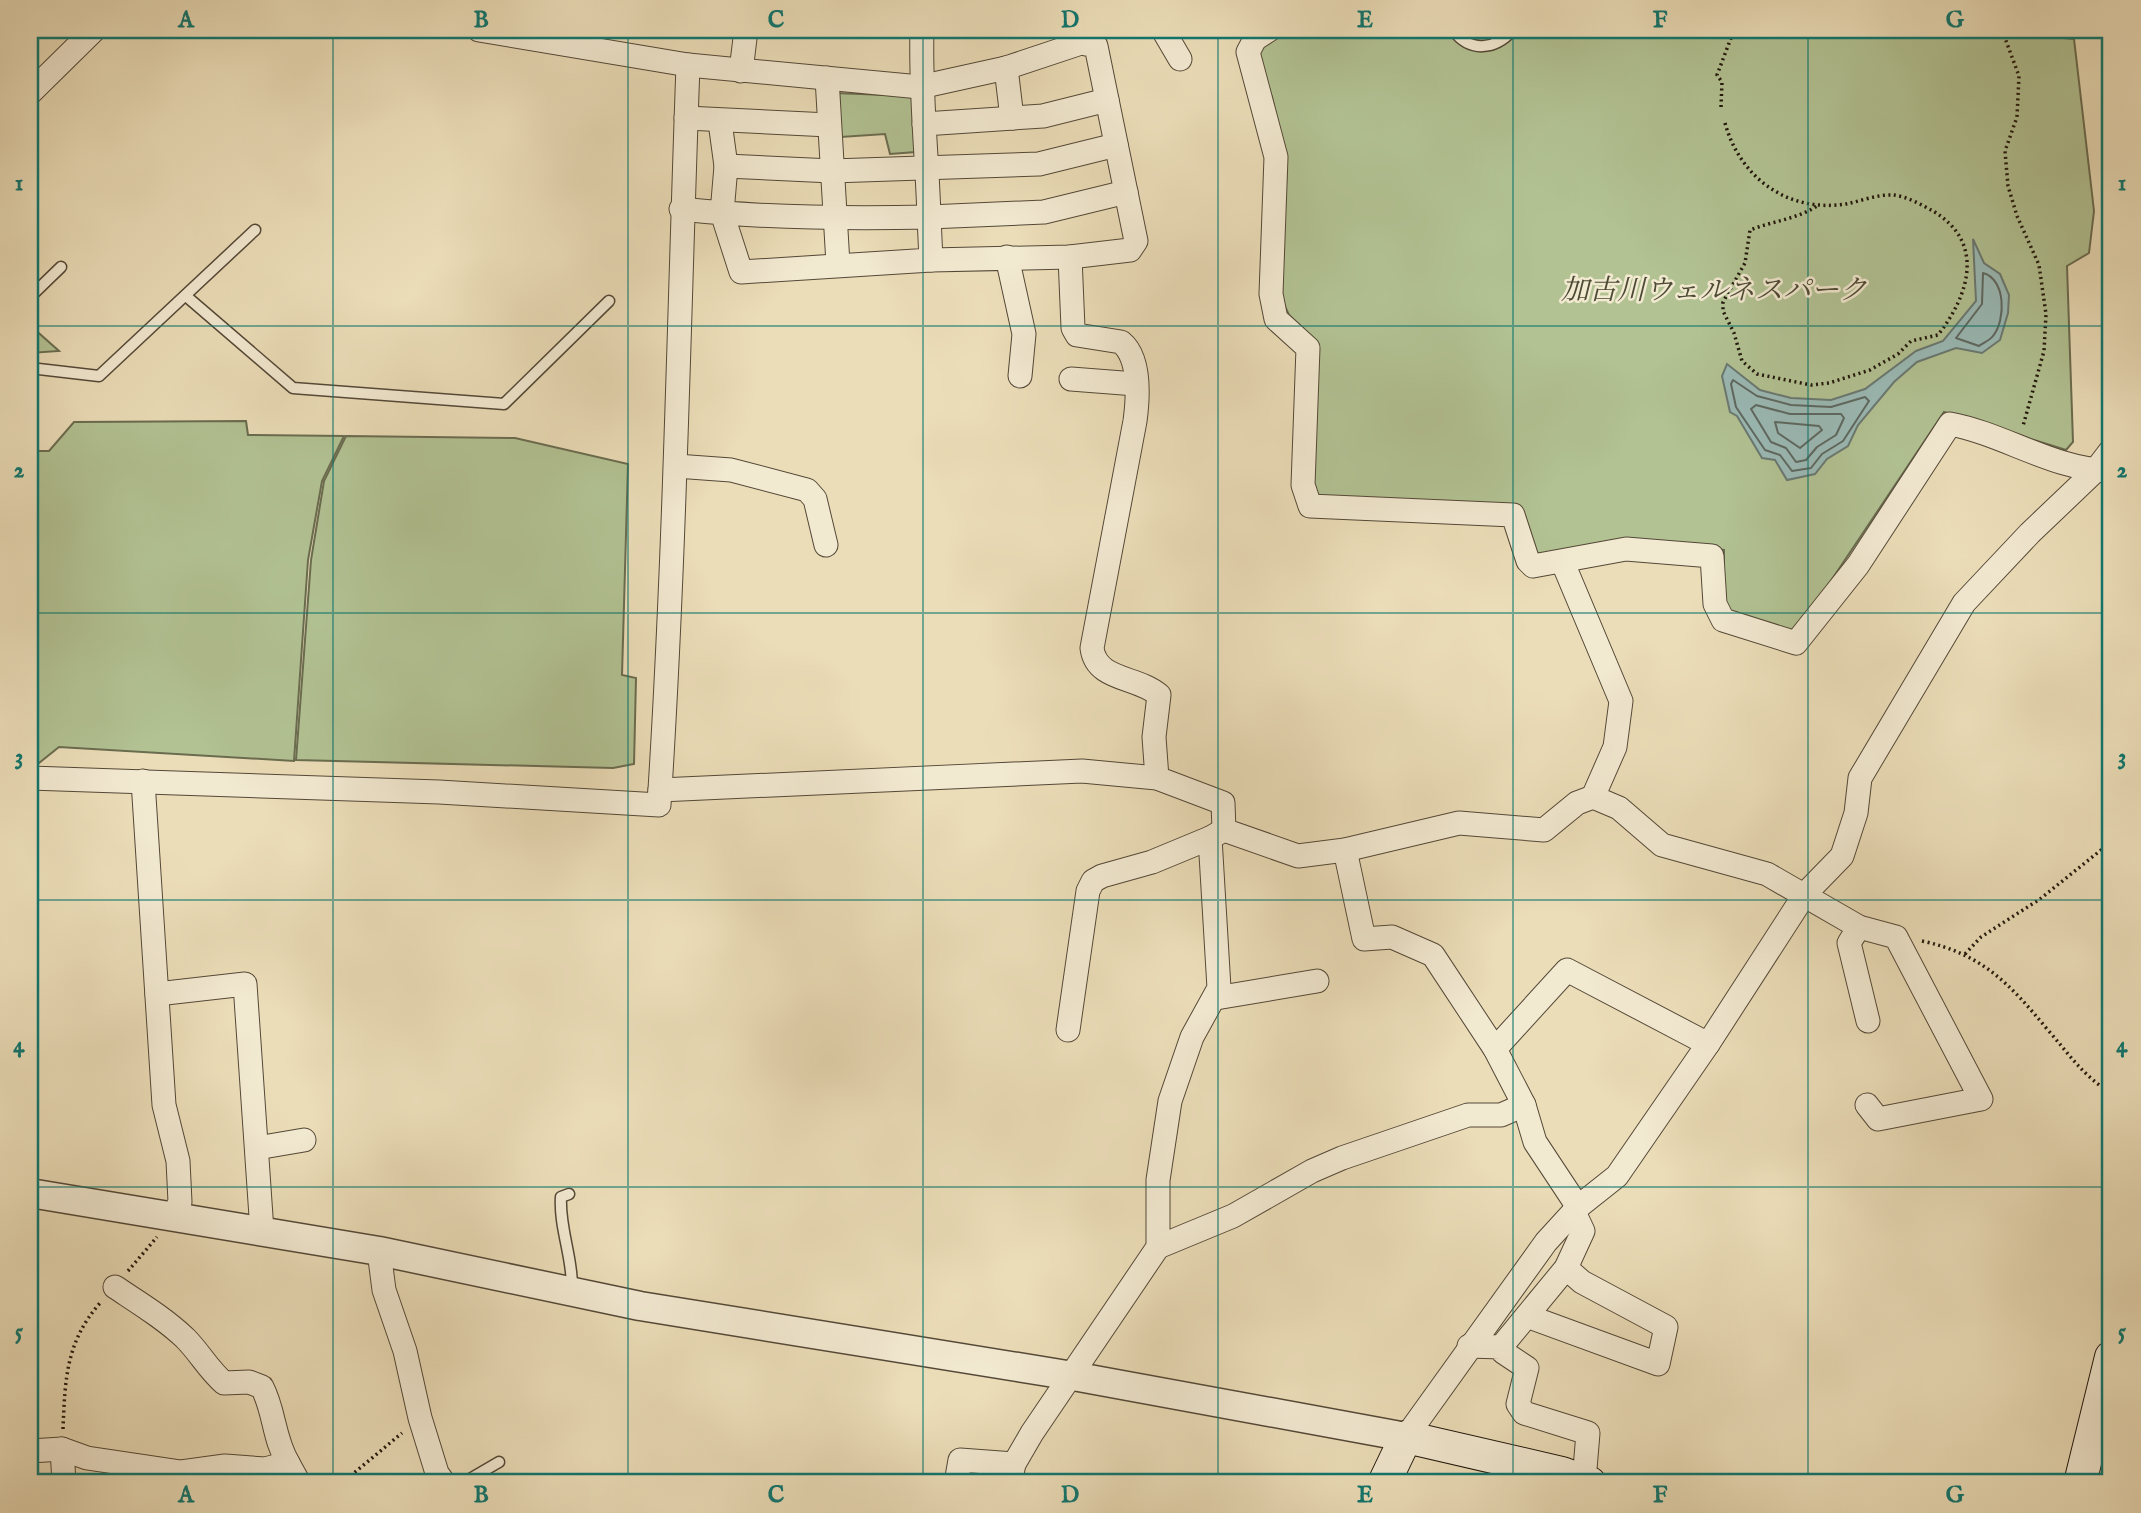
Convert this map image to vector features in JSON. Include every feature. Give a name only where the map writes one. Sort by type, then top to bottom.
[{"type":"main road","points":[[2080,1483],[2111,1357]]},
{"type":"main road","points":[[1384,1483],[1406,1437],[1587,1482]]},
{"type":"street","points":[[30,93],[94,30]]},
{"type":"street","points":[[479,30],[559,37],[688,65],[920,87],[1006,68],[1079,36],[1097,46],[1136,241],[1130,250],[1070,257],[838,264],[741,272],[722,213],[726,166],[720,122]]},
{"type":"street","points":[[741,71],[746,30]]},
{"type":"street","points":[[922,30],[920,87],[928,167],[931,260]]},
{"type":"street","points":[[1163,30],[1180,59]]},
{"type":"street","points":[[1269,30],[1255,39],[1248,52],[1276,157],[1271,294],[1276,319],[1308,348],[1303,485],[1310,506],[1513,515],[1528,561],[1533,566],[1626,549],[1712,556],[1715,604],[1723,620],[1796,643],[1858,565],[1950,424],[2018,449],[2103,471]]},
{"type":"street","points":[[30,778],[439,792],[659,805],[676,466],[681,209],[688,65]]},
{"type":"street","points":[[1006,68],[1012,118]]},
{"type":"street","points":[[827,78],[838,264]]},
{"type":"street","points":[[924,124],[1043,116],[1107,100]]},
{"type":"street","points":[[686,118],[720,122],[829,125]]},
{"type":"street","points":[[726,166],[832,170],[1039,164],[1116,145]]},
{"type":"street","points":[[681,209],[834,220],[929,217],[1044,212],[1126,192]]},
{"type":"street","points":[[1007,257],[1024,334],[1020,376]]},
{"type":"street","points":[[1070,257],[1073,328],[1077,335],[1122,342],[1127,347],[1136,384],[1135,421],[1092,648],[1093,661],[1100,669],[1159,695],[1154,737],[1157,778]]},
{"type":"street","points":[[1071,379],[1136,384]]},
{"type":"street","points":[[30,1194],[379,1251],[640,1306],[1073,1376],[1406,1437],[1546,1242],[1576,1210],[1617,1176],[1708,1044],[1805,894],[1842,856],[1856,813],[1860,778],[1964,603],[2030,533],[2103,471],[2111,450]]},
{"type":"street","points":[[676,466],[731,470],[807,490],[816,499],[826,545]]},
{"type":"street","points":[[1563,562],[1621,701],[1615,747],[1593,797]]},
{"type":"street","points":[[660,790],[1082,771],[1157,778],[1223,803],[1217,834],[1219,988],[1216,998],[1192,1037],[1170,1101],[1158,1180],[1158,1247],[1012,1474],[960,1460],[956,1483]]},
{"type":"street","points":[[143,780],[164,1105],[178,1161],[180,1202],[172,1218]]},
{"type":"street","points":[[1068,1030],[1088,891],[1093,881],[1102,876],[1152,862],[1217,834],[1298,856],[1345,850],[1459,824],[1545,830],[1577,803],[1593,797],[1619,808],[1662,845],[1767,874],[1859,927],[1896,937],[1981,1099],[1878,1119],[1867,1105]]},
{"type":"street","points":[[1345,850],[1364,939],[1392,937],[1433,955],[1495,1049],[1524,1105],[1535,1142],[1576,1210],[1583,1231],[1566,1268],[1501,1347]]},
{"type":"street","points":[[1859,927],[1849,943],[1868,1021]]},
{"type":"street","points":[[1495,1049],[1567,970],[1708,1044]]},
{"type":"street","points":[[1216,998],[1317,981]]},
{"type":"street","points":[[157,994],[245,984],[262,1231]]},
{"type":"street","points":[[1158,1247],[1233,1216],[1312,1171],[1342,1158],[1468,1115],[1501,1115],[1524,1105]]},
{"type":"street","points":[[257,1148],[304,1140]]},
{"type":"street","points":[[379,1251],[384,1290],[405,1351],[420,1418],[437,1474],[444,1483]]},
{"type":"street","points":[[1527,1317],[1658,1364],[1666,1327],[1582,1282],[1566,1268]]},
{"type":"street","points":[[114,1287],[184,1337],[200,1354],[208,1369],[224,1383],[250,1382],[262,1387],[269,1399],[274,1433],[294,1473]]},
{"type":"street","points":[[1469,1346],[1501,1347]]},
{"type":"street","points":[[1501,1347],[1503,1352],[1527,1368],[1518,1404],[1524,1413],[1588,1433],[1587,1482]]},
{"type":"street","points":[[30,1451],[62,1449],[87,1458],[181,1472],[225,1466],[294,1473]]},
{"type":"street","points":[[62,1449],[64,1483]]},
{"type":"lane","points":[[1453,30],[1466,43],[1479,47],[1501,41],[1513,30]]},
{"type":"lane","points":[[30,369],[99,376],[255,230]]},
{"type":"lane","points":[[30,297],[61,267]]},
{"type":"lane","points":[[186,296],[293,388],[504,404],[609,301]]},
{"type":"lane","points":[[569,1194],[561,1197],[560,1215],[572,1274],[572,1290]]},
{"type":"lane","points":[[463,1483],[499,1462]]},
{"type":"path","points":[[1721,107],[1722,82],[1717,75],[1734,30]]},
{"type":"path","points":[[2002,30],[2019,76],[2017,117],[2005,151],[2008,186],[2017,216],[2039,265],[2046,314],[2044,351],[2018,449]]},
{"type":"path","points":[[1725,123],[1731,146],[1758,182],[1817,206],[1894,195],[1923,205],[1948,220],[1959,233],[1965,247],[1964,295],[1938,335],[1911,341],[1898,354],[1852,378],[1811,385],[1757,374],[1742,361],[1734,333],[1723,311],[1723,302],[1745,263],[1751,230],[1774,221],[1801,216],[1817,206]]},
{"type":"path","points":[[1965,954],[1981,937],[2040,899],[2111,842]]},
{"type":"path","points":[[1896,937],[1926,942],[1965,954],[1984,965],[2021,998],[2067,1056],[2092,1081],[2111,1093]]},
{"type":"path","points":[[62,1449],[65,1373],[82,1323],[172,1218]]},
{"type":"path","points":[[342,1483],[420,1418]]},
{"type":"green space","name":"加古川ウェルネスパーク","points":[[1283,30],[2034,30],[2040,36],[2074,39],[2094,211],[2089,253],[2067,266],[2073,442],[2066,450],[1944,412],[1802,624],[1789,631],[1730,612],[1724,599],[1724,550],[1621,540],[1541,559],[1528,553],[1515,507],[1318,499],[1310,486],[1318,343],[1289,315],[1281,298],[1287,161],[1272,97],[1259,66],[1257,53],[1263,44]]},
{"type":"green space","points":[[834,93],[912,96],[916,152],[890,154],[885,134],[841,137]]},
{"type":"green space","points":[[32,327],[59,351],[30,353]]},
{"type":"green space","points":[[246,421],[248,435],[344,436],[322,481],[308,560],[294,761],[59,747],[39,763],[30,763],[30,451],[49,451],[74,422]]},
{"type":"green space","points":[[346,436],[515,438],[628,464],[622,675],[636,678],[634,764],[613,768],[296,760],[311,560],[324,481]]},
{"type":"water","points":[[1973,239],[1984,263],[2000,274],[2009,295],[2008,313],[2000,340],[1982,353],[1956,348],[1917,362],[1894,382],[1858,425],[1848,446],[1827,459],[1815,474],[1787,480],[1775,460],[1762,458],[1737,416],[1730,412],[1722,376],[1727,364],[1760,390],[1791,398],[1831,400],[1865,389],[1916,351],[1943,341],[1976,301]]}]
